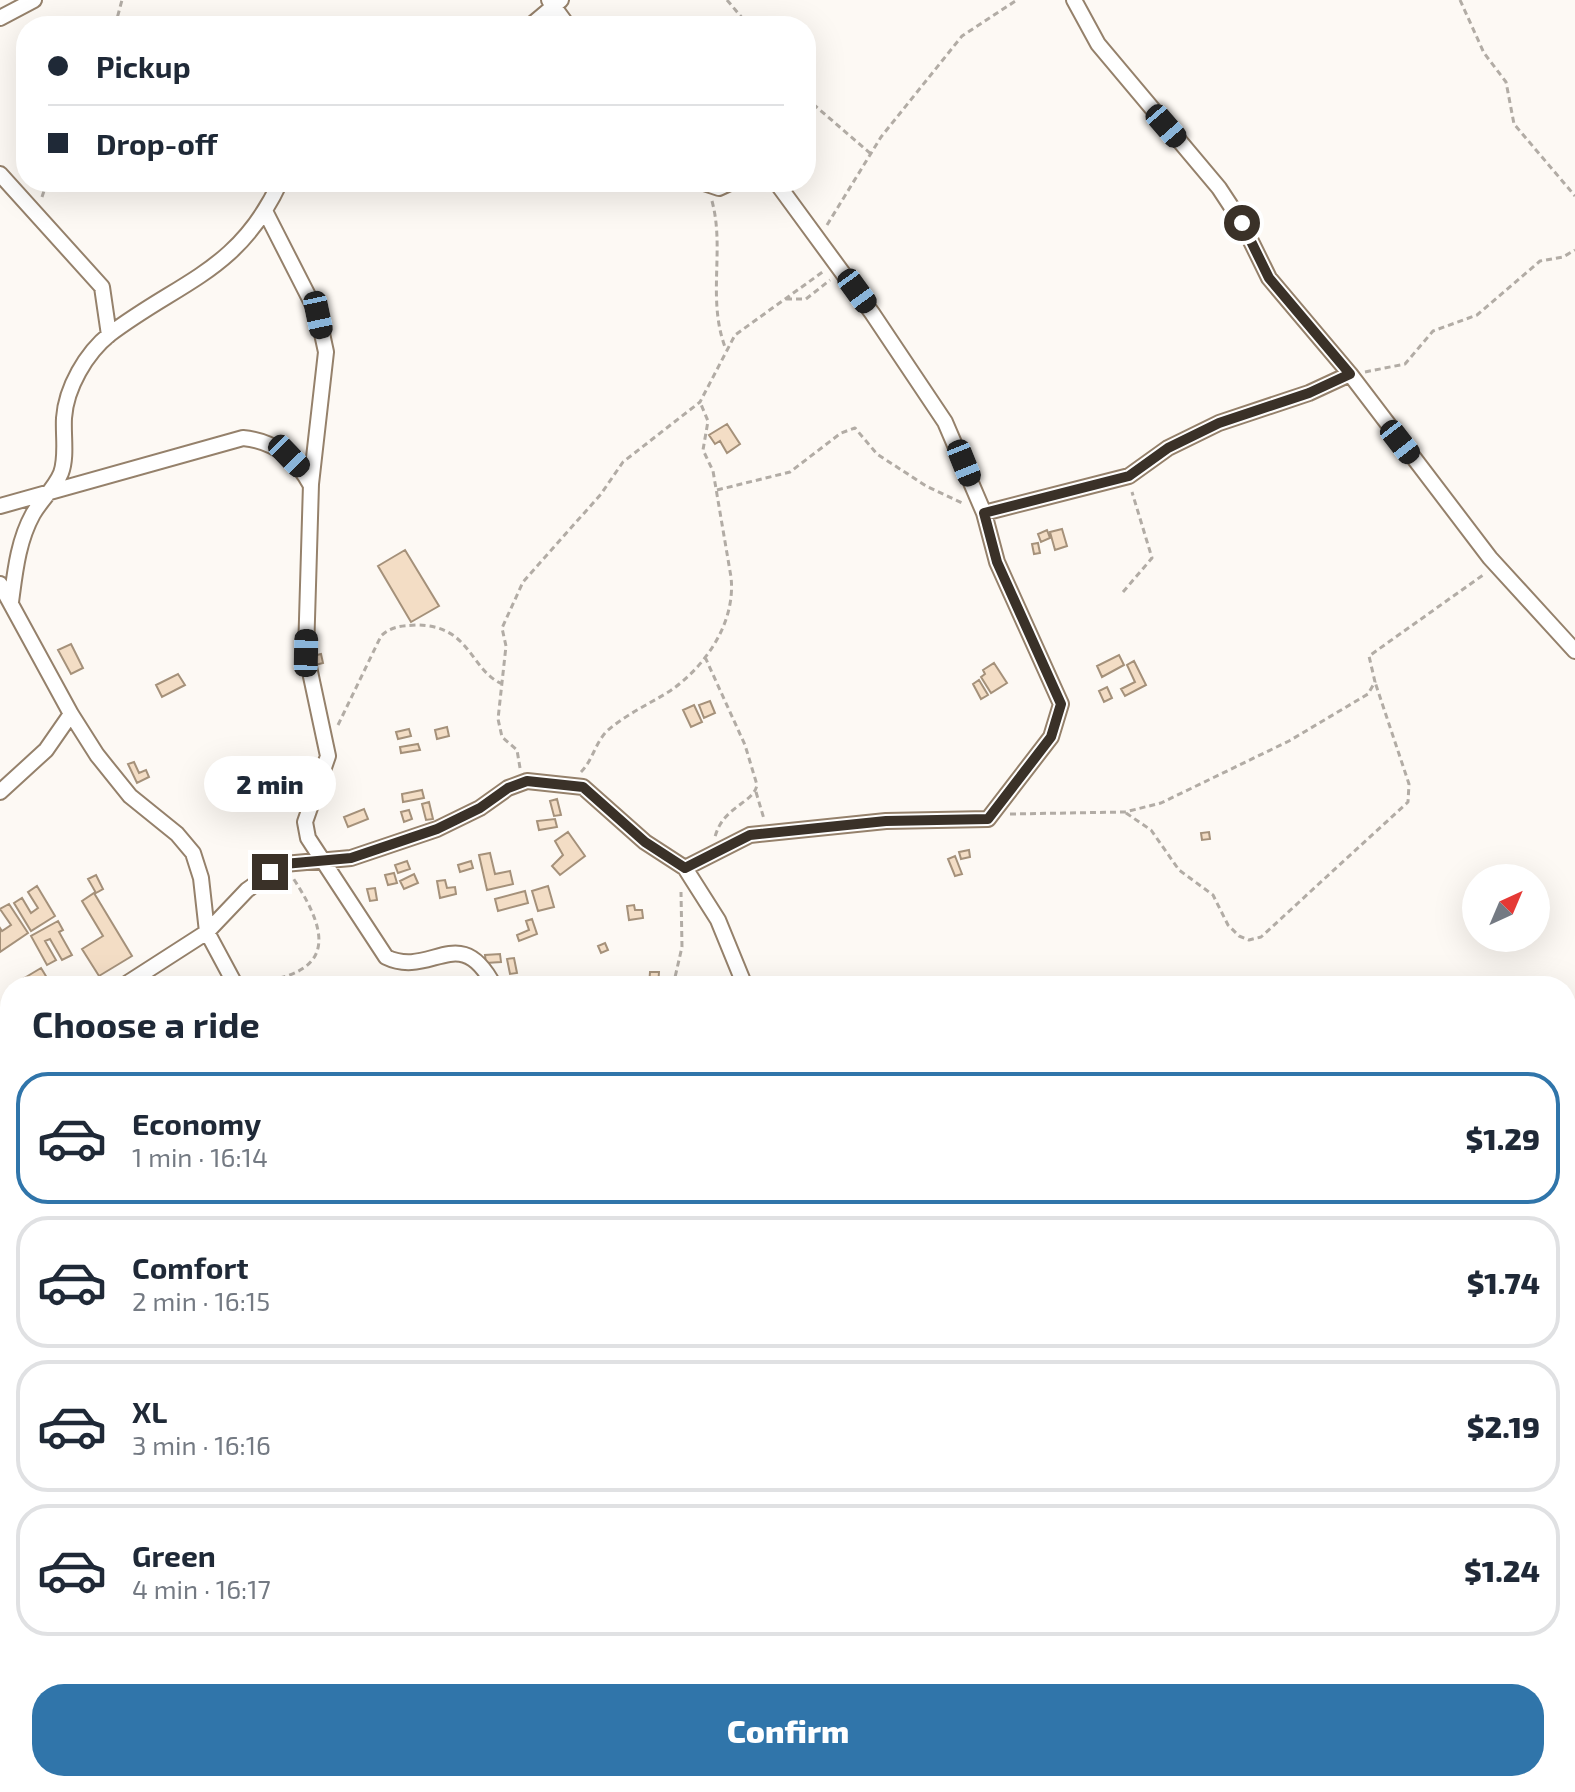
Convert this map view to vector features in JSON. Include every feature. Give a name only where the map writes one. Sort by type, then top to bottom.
[{"type":"street","points":[[0,18],[34,0]]},
{"type":"street","points":[[1074,0],[1098,44],[1234,209],[1269,278],[1350,374],[1490,558],[1575,651]]},
{"type":"street","points":[[0,174],[16,192]]},
{"type":"street","points":[[16,192],[102,287],[109,335]]},
{"type":"street","points":[[11,602],[25,529],[63,465],[64,415],[77,376],[90,355],[109,335],[198,280],[230,255],[266,213],[275,192]]},
{"type":"street","points":[[681,866],[750,835],[886,821],[980,821],[994,814],[1051,737],[1061,704],[997,562],[984,513],[945,422],[824,245],[784,192]]},
{"type":"street","points":[[266,213],[318,315],[326,352],[311,484],[306,653],[315,703],[328,747],[305,822],[308,838],[386,957],[398,963],[459,952],[473,957],[487,976]]},
{"type":"street","points":[[984,513],[1129,476],[1168,448],[1219,423],[1309,393],[1350,374]]},
{"type":"street","points":[[0,506],[243,438],[266,443],[289,456],[311,484]]},
{"type":"street","points":[[0,584],[71,714],[130,796],[177,834],[193,853],[201,878],[207,932],[230,976]]},
{"type":"street","points":[[0,792],[46,750],[71,714]]},
{"type":"street","points":[[139,976],[207,932],[247,890],[284,864],[351,858],[437,829],[480,808],[508,788],[527,781],[569,784],[592,793],[645,842],[681,866],[718,920],[741,976]]},
{"type":"path","points":[[727,0],[741,16]]},
{"type":"path","points":[[824,245],[831,213],[881,137],[962,36],[1017,0]]},
{"type":"path","points":[[1460,0],[1484,53],[1506,82],[1514,124],[1575,196]]},
{"type":"path","points":[[816,107],[871,154]]},
{"type":"path","points":[[707,192],[716,215],[715,314],[726,349]]},
{"type":"path","points":[[1350,374],[1405,364],[1433,331],[1477,315],[1540,261],[1563,257],[1575,250]]},
{"type":"path","points":[[786,299],[806,299],[838,266]]},
{"type":"path","points":[[527,781],[519,766],[517,750],[498,730],[506,646],[502,628],[523,582],[601,494],[623,462],[700,402],[717,376],[726,349],[749,321],[838,266]]},
{"type":"path","points":[[569,784],[589,764],[605,733],[673,689],[705,657],[727,616],[733,592],[717,490],[703,450],[708,421],[700,402]]},
{"type":"path","points":[[717,490],[790,472],[841,433],[855,428],[877,454],[907,474],[984,513]]},
{"type":"path","points":[[1123,592],[1152,558],[1138,518],[1129,476]]},
{"type":"path","points":[[1125,812],[1151,830],[1179,870],[1213,895],[1228,925],[1239,936],[1249,940],[1261,937],[1408,802],[1409,784],[1369,656],[1480,579],[1490,558]]},
{"type":"path","points":[[328,747],[381,636],[389,628],[429,625],[448,633],[475,654],[492,680],[502,684]]},
{"type":"path","points":[[705,657],[750,759],[769,833]]},
{"type":"path","points":[[994,814],[1125,812],[1161,803],[1289,741],[1368,694],[1375,682]]},
{"type":"path","points":[[714,851],[722,820],[756,792]]},
{"type":"path","points":[[280,976],[316,960],[321,947],[310,906],[284,864]]},
{"type":"path","points":[[675,976],[682,947],[681,866]]},
{"type":"building","points":[[727,424],[740,444],[727,453],[720,441],[715,444],[709,435]]},
{"type":"building","points":[[1062,529],[1067,546],[1055,550],[1050,532]]},
{"type":"building","points":[[1047,530],[1050,538],[1041,542],[1038,534]]},
{"type":"building","points":[[1038,543],[1040,553],[1034,554],[1032,544]]},
{"type":"building","points":[[405,550],[439,606],[411,622],[378,566]]},
{"type":"building","points":[[71,644],[83,668],[71,674],[58,650]]},
{"type":"building","points":[[321,654],[323,663],[315,665],[313,656]]},
{"type":"building","points":[[1119,655],[1124,665],[1102,677],[1097,666]]},
{"type":"building","points":[[1134,661],[1146,685],[1125,696],[1121,689],[1135,682],[1127,665]]},
{"type":"building","points":[[994,663],[1007,683],[991,693],[981,677],[985,674],[983,670]]},
{"type":"building","points":[[178,674],[185,685],[162,697],[156,685]]},
{"type":"building","points":[[979,680],[988,695],[981,699],[973,684]]},
{"type":"building","points":[[1107,687],[1112,698],[1104,702],[1099,691]]},
{"type":"building","points":[[710,701],[715,713],[704,718],[699,705]]},
{"type":"building","points":[[694,705],[702,722],[691,727],[683,710]]},
{"type":"building","points":[[447,727],[449,736],[437,739],[435,730]]},
{"type":"building","points":[[409,729],[411,736],[398,739],[396,732]]},
{"type":"building","points":[[418,744],[420,750],[401,753],[400,747]]},
{"type":"building","points":[[134,762],[139,773],[146,770],[149,777],[137,783],[128,764]]},
{"type":"building","points":[[422,790],[424,798],[403,802],[402,794]]},
{"type":"building","points":[[557,799],[561,815],[554,816],[550,801]]},
{"type":"building","points":[[429,802],[433,819],[426,820],[422,804]]},
{"type":"building","points":[[364,809],[368,819],[348,827],[344,817]]},
{"type":"building","points":[[409,810],[412,819],[404,822],[401,812]]},
{"type":"building","points":[[555,819],[557,827],[539,830],[537,821]]},
{"type":"building","points":[[568,832],[585,856],[560,875],[552,866],[563,855],[555,841]]},
{"type":"building","points":[[1209,832],[1210,839],[1202,840],[1201,833]]},
{"type":"building","points":[[969,850],[970,857],[961,859],[959,852]]},
{"type":"building","points":[[490,853],[495,874],[510,871],[513,884],[487,890],[479,855]]},
{"type":"building","points":[[955,856],[962,874],[955,876],[948,859]]},
{"type":"building","points":[[407,861],[410,869],[398,873],[395,865]]},
{"type":"building","points":[[471,861],[473,868],[460,872],[458,865]]},
{"type":"building","points":[[394,873],[397,883],[388,885],[385,875]]},
{"type":"building","points":[[414,874],[418,883],[404,889],[400,881]]},
{"type":"building","points":[[96,875],[103,889],[96,893],[88,879]]},
{"type":"building","points":[[445,880],[447,888],[455,887],[456,894],[440,898],[437,881]]},
{"type":"building","points":[[37,886],[55,916],[31,931],[14,903],[22,898],[31,913],[38,908],[28,892]]},
{"type":"building","points":[[548,886],[554,907],[538,911],[532,891]]},
{"type":"building","points":[[375,888],[377,900],[370,901],[367,889]]},
{"type":"building","points":[[525,891],[528,903],[498,911],[495,899]]},
{"type":"building","points":[[94,893],[132,956],[99,976],[82,949],[103,936],[82,901]]},
{"type":"building","points":[[9,904],[28,933],[0,952],[0,928],[2,931],[11,925],[0,909]]},
{"type":"building","points":[[634,905],[635,910],[642,910],[643,918],[629,920],[627,906]]},
{"type":"building","points":[[532,919],[537,934],[519,941],[517,935],[529,930],[526,921]]},
{"type":"building","points":[[58,921],[63,930],[59,932],[72,955],[62,960],[50,939],[45,941],[56,960],[47,965],[31,936]]},
{"type":"building","points":[[605,943],[608,950],[601,953],[598,946]]},
{"type":"building","points":[[500,954],[501,962],[486,963],[485,955]]},
{"type":"building","points":[[514,958],[517,973],[510,974],[507,959]]},
{"type":"building","points":[[41,968],[46,976],[28,976]]},
{"type":"route","points":[[270,872],[284,864],[351,858],[437,829],[480,808],[508,788],[527,781],[583,787],[645,842],[685,868],[750,835],[886,821],[918,819],[962,822],[988,819],[1051,737],[1061,704],[997,562],[984,513],[1129,476],[1168,448],[1219,423],[1309,393],[1350,374],[1311,332],[1269,278],[1242,223]]}]
